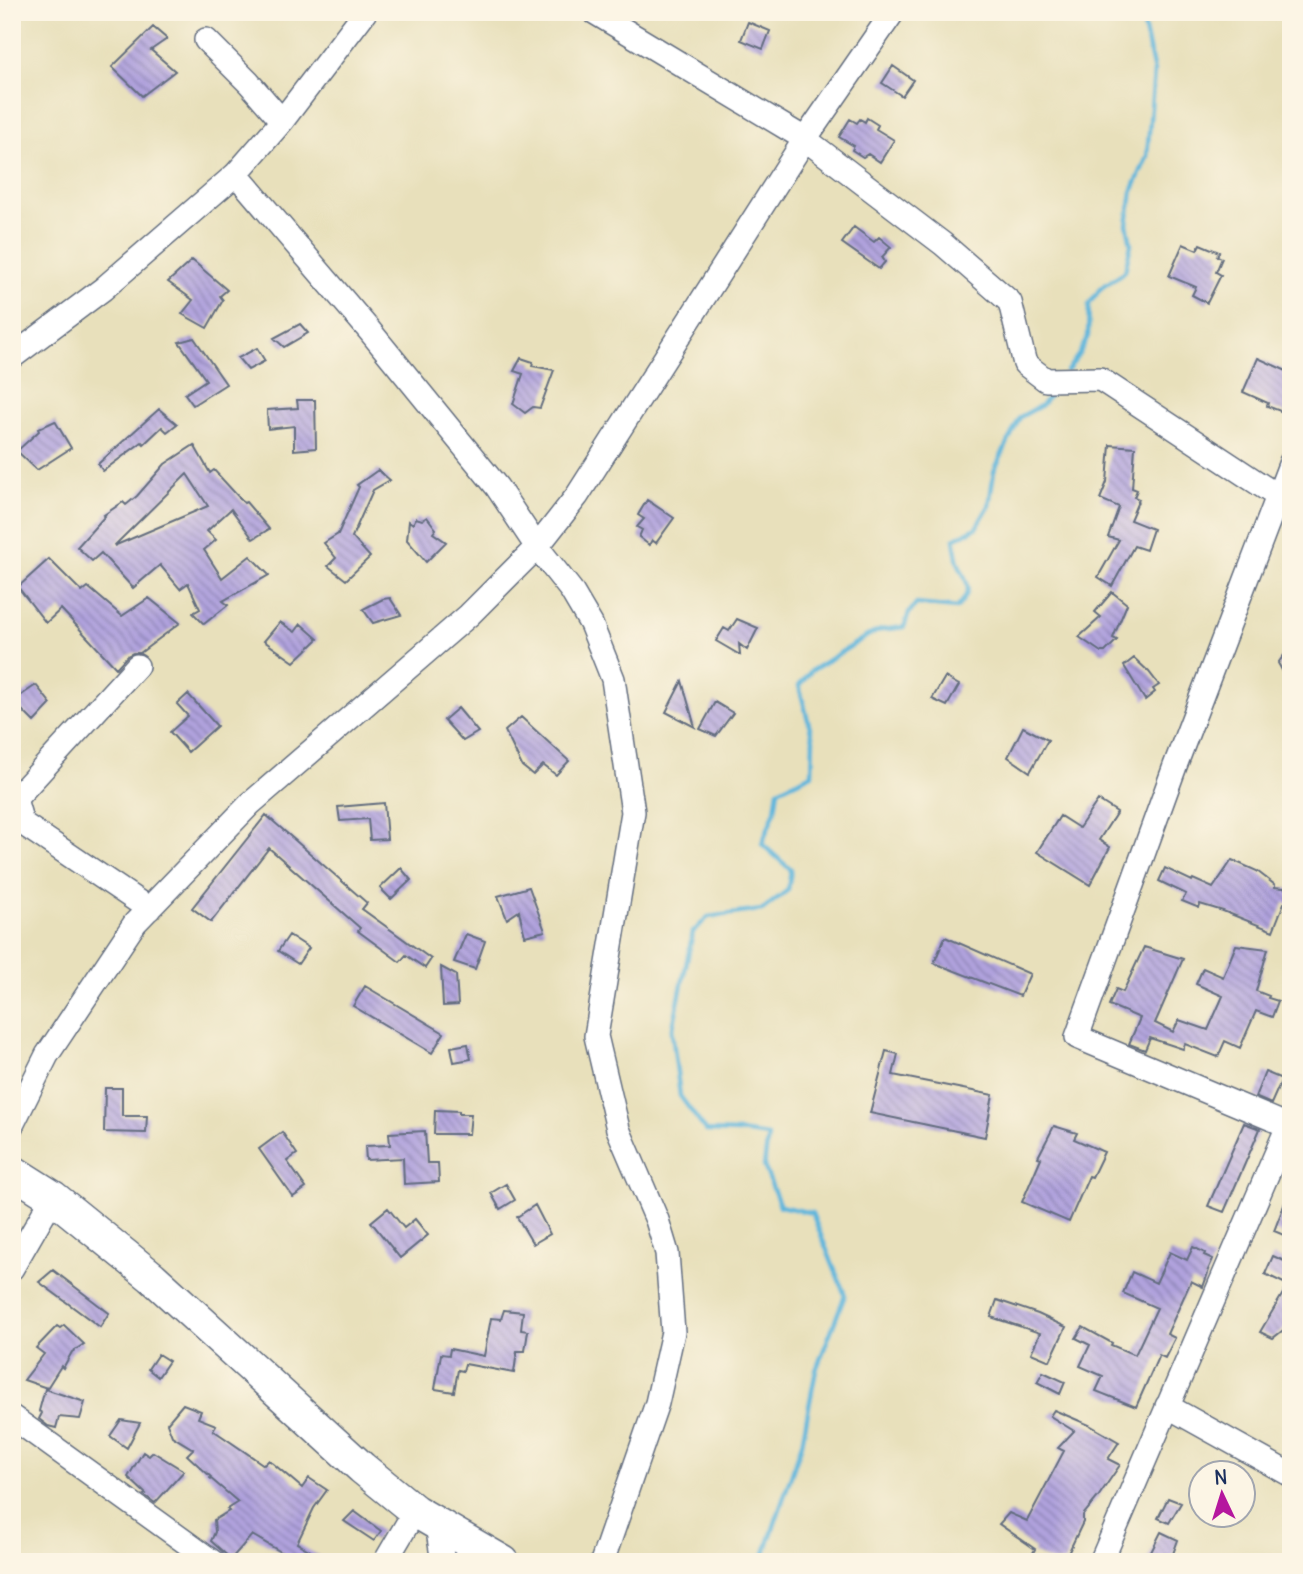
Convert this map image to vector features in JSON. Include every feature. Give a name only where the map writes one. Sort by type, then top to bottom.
[{"type":"highway","points":[[12,1171],[53,1197],[152,1276],[362,1468],[426,1518],[503,1562]]},
{"type":"street","points":[[12,357],[103,289],[236,174],[282,121],[365,12]]},
{"type":"street","points":[[594,12],[805,139],[943,244],[1010,302],[1025,364],[1046,380],[1100,379],[1284,501]]},
{"type":"street","points":[[12,1125],[47,1055],[135,923],[250,804],[469,614],[537,547],[577,496],[805,139],[893,12]]},
{"type":"street","points":[[206,40],[282,121]]},
{"type":"street","points":[[236,174],[360,319],[489,477],[537,547],[571,590],[590,624],[613,679],[633,812],[596,1036],[618,1129],[657,1220],[667,1253],[673,1332],[657,1403],[602,1562]]},
{"type":"street","points":[[1101,1562],[1290,1124],[1077,1037],[1175,766],[1284,501],[1291,461]]},
{"type":"street","points":[[137,666],[14,798],[22,823],[149,909]]},
{"type":"street","points":[[12,1268],[53,1197]]},
{"type":"street","points":[[1167,1406],[1291,1475]]},
{"type":"street","points":[[12,1417],[212,1562]]},
{"type":"street","points":[[385,1562],[426,1518],[443,1562]]},
{"type":"building","points":[[748,22],[770,31],[763,49],[741,40]]},
{"type":"building","points":[[153,27],[167,39],[151,50],[175,71],[142,96],[112,67]]},
{"type":"building","points":[[893,66],[913,80],[902,96],[882,83]]},
{"type":"building","points":[[867,118],[878,125],[876,129],[894,140],[880,162],[868,154],[863,157],[852,150],[854,146],[839,137],[850,119],[857,123],[860,119],[865,122]]},
{"type":"building","points":[[854,227],[874,242],[879,237],[891,247],[882,257],[885,262],[879,269],[842,243]]},
{"type":"building","points":[[1183,244],[1197,250],[1200,244],[1219,252],[1217,256],[1222,258],[1216,272],[1221,275],[1207,303],[1192,295],[1196,287],[1169,276]]},
{"type":"building","points":[[192,260],[227,290],[220,296],[223,300],[207,328],[182,314],[193,300],[168,282]]},
{"type":"building","points":[[300,324],[308,333],[284,347],[274,338]]},
{"type":"building","points":[[194,338],[226,384],[193,405],[185,394],[206,380],[179,342]]},
{"type":"building","points":[[257,348],[265,361],[248,370],[238,358]]},
{"type":"building","points":[[521,358],[533,362],[532,366],[554,370],[540,408],[533,407],[525,413],[513,404],[523,374],[514,371]]},
{"type":"building","points":[[1258,358],[1291,373],[1291,407],[1288,414],[1243,392]]},
{"type":"building","points":[[297,400],[315,400],[316,448],[294,450],[294,426],[268,429],[267,410],[298,408]]},
{"type":"building","points":[[159,409],[177,424],[167,432],[162,427],[144,444],[142,442],[103,471],[98,464]]},
{"type":"building","points":[[55,421],[71,448],[37,470],[17,451],[39,431],[38,429]]},
{"type":"building","points":[[194,445],[210,473],[214,470],[269,529],[253,539],[231,509],[207,531],[216,540],[204,550],[222,578],[250,556],[269,575],[223,601],[228,605],[204,624],[193,613],[200,609],[188,583],[180,589],[160,565],[133,588],[101,553],[92,561],[77,547],[104,515],[123,502],[126,505],[137,496],[165,464]],"holes":[[[187,474],[208,506],[114,546]]]},
{"type":"building","points":[[1110,445],[1135,447],[1132,488],[1137,490],[1134,497],[1139,499],[1130,520],[1153,529],[1146,550],[1134,546],[1112,586],[1098,577],[1119,540],[1108,537],[1119,507],[1100,499],[1107,482]]},
{"type":"building","points":[[378,470],[390,480],[373,490],[352,537],[370,557],[346,580],[328,566],[336,558],[324,543],[338,534],[359,487],[357,485]]},
{"type":"building","points":[[647,500],[674,518],[656,543],[652,540],[649,545],[639,537],[642,530],[637,527],[644,519],[638,515]]},
{"type":"building","points":[[427,517],[436,529],[433,533],[446,542],[426,562],[407,540],[409,521],[413,524],[416,518],[422,520]]},
{"type":"building","points":[[49,559],[82,592],[88,587],[122,616],[149,598],[180,623],[140,653],[127,656],[116,668],[61,609],[46,623],[18,587]]},
{"type":"building","points":[[1112,592],[1127,604],[1113,638],[1117,640],[1105,652],[1101,652],[1079,637],[1101,617],[1095,612]]},
{"type":"building","points":[[390,598],[401,615],[373,623],[363,609]]},
{"type":"building","points":[[737,619],[758,628],[747,650],[739,644],[740,655],[716,641],[724,628],[729,631]]},
{"type":"building","points":[[280,622],[295,632],[301,624],[318,639],[294,662],[264,641]]},
{"type":"building","points":[[1291,646],[1291,686],[1278,663]]},
{"type":"building","points":[[1134,658],[1159,685],[1145,700],[1124,666]]},
{"type":"building","points":[[945,677],[959,685],[947,706],[932,699]]},
{"type":"building","points":[[682,681],[695,727],[666,712]]},
{"type":"building","points":[[36,685],[51,704],[34,722],[13,701]]},
{"type":"building","points":[[188,694],[217,726],[188,752],[170,732],[188,716],[177,704]]},
{"type":"building","points":[[715,702],[733,713],[716,736],[700,729]]},
{"type":"building","points":[[458,708],[478,732],[463,741],[444,720]]},
{"type":"building","points":[[521,717],[569,761],[556,775],[543,765],[533,775],[522,766],[505,731]]},
{"type":"building","points":[[1023,727],[1048,740],[1030,772],[1008,757]]},
{"type":"building","points":[[1098,800],[1117,812],[1099,840],[1110,847],[1090,885],[1037,852],[1060,816],[1079,828]]},
{"type":"building","points":[[384,803],[387,839],[370,840],[368,819],[340,821],[338,807]]},
{"type":"building","points":[[266,815],[367,903],[362,909],[431,959],[425,968],[406,955],[400,962],[358,931],[360,928],[269,848],[211,922],[192,908]]},
{"type":"building","points":[[1232,860],[1257,871],[1275,887],[1291,889],[1291,904],[1284,903],[1273,931],[1223,911],[1200,904],[1199,908],[1182,901],[1186,894],[1159,881],[1165,868],[1213,888]]},
{"type":"building","points":[[401,868],[411,880],[391,899],[380,888]]},
{"type":"building","points":[[529,887],[545,931],[525,936],[519,911],[507,919],[498,896]]},
{"type":"building","points":[[466,934],[485,941],[475,969],[454,962]]},
{"type":"building","points":[[289,935],[309,948],[298,964],[278,951]]},
{"type":"building","points":[[945,937],[1030,974],[1020,996],[934,963]]},
{"type":"building","points":[[1236,945],[1268,949],[1256,991],[1278,1001],[1272,1017],[1256,1011],[1240,1048],[1225,1041],[1218,1057],[1185,1044],[1183,1049],[1150,1038],[1145,1050],[1129,1044],[1140,1018],[1109,1005],[1116,989],[1123,992],[1144,947],[1183,959],[1155,1023],[1173,1032],[1179,1020],[1208,1030],[1223,996],[1196,984],[1203,968],[1223,977]]},
{"type":"building","points":[[441,967],[456,975],[458,1005],[443,1006]]},
{"type":"building","points":[[365,986],[444,1033],[432,1053],[353,1006]]},
{"type":"building","points":[[468,1044],[471,1059],[454,1062],[451,1047]]},
{"type":"building","points":[[886,1051],[898,1054],[893,1075],[993,1095],[985,1137],[870,1113]]},
{"type":"building","points":[[1265,1072],[1282,1079],[1271,1104],[1255,1097]]},
{"type":"building","points":[[105,1088],[122,1088],[122,1116],[147,1116],[146,1133],[104,1132]]},
{"type":"building","points":[[435,1110],[471,1114],[469,1134],[434,1134]]},
{"type":"building","points":[[1244,1123],[1260,1129],[1224,1212],[1208,1206]]},
{"type":"building","points":[[1054,1126],[1077,1133],[1074,1139],[1104,1152],[1092,1177],[1089,1176],[1069,1222],[1022,1202],[1041,1158],[1038,1157]]},
{"type":"building","points":[[425,1131],[427,1163],[438,1163],[439,1182],[404,1184],[403,1158],[366,1160],[365,1146],[390,1145],[389,1133]]},
{"type":"building","points":[[282,1132],[297,1154],[287,1161],[306,1188],[293,1197],[259,1149]]},
{"type":"building","points":[[506,1184],[515,1200],[500,1209],[491,1193]]},
{"type":"building","points":[[1291,1190],[1291,1238],[1274,1231]]},
{"type":"building","points":[[535,1205],[550,1234],[533,1244],[517,1217]]},
{"type":"building","points":[[388,1208],[404,1228],[415,1219],[428,1235],[400,1258],[371,1222]]},
{"type":"building","points":[[1193,1247],[1213,1259],[1203,1287],[1191,1281],[1167,1334],[1175,1338],[1165,1358],[1159,1355],[1136,1407],[1096,1391],[1103,1376],[1080,1366],[1090,1345],[1076,1338],[1083,1327],[1112,1343],[1111,1345],[1135,1355],[1157,1308],[1123,1293],[1132,1272],[1156,1283],[1170,1252],[1187,1260]]},
{"type":"building","points":[[1273,1256],[1291,1264],[1291,1324],[1273,1338],[1260,1332],[1288,1285],[1265,1274]]},
{"type":"building","points":[[53,1270],[109,1313],[100,1327],[39,1282]]},
{"type":"building","points":[[997,1300],[1066,1327],[1050,1361],[1031,1353],[1040,1333],[991,1317]]},
{"type":"building","points":[[504,1310],[523,1312],[521,1330],[528,1331],[525,1351],[517,1351],[514,1373],[465,1364],[463,1371],[458,1370],[454,1392],[435,1389],[441,1354],[449,1355],[450,1349],[484,1356],[491,1318],[501,1319]]},
{"type":"building","points":[[64,1325],[84,1344],[72,1352],[47,1388],[24,1380],[44,1354],[36,1348],[57,1326],[60,1328]]},
{"type":"building","points":[[158,1354],[169,1361],[158,1377],[148,1369]]},
{"type":"building","points":[[1043,1372],[1065,1382],[1060,1394],[1037,1382]]},
{"type":"building","points":[[45,1389],[85,1402],[80,1419],[59,1417],[56,1428],[39,1419]]},
{"type":"building","points":[[183,1404],[201,1411],[198,1418],[216,1425],[213,1430],[264,1465],[269,1460],[302,1488],[309,1478],[327,1490],[314,1508],[297,1543],[329,1562],[298,1562],[252,1535],[231,1559],[211,1541],[215,1532],[214,1520],[238,1502],[187,1455],[193,1449],[172,1436],[167,1423]]},
{"type":"building","points":[[1054,1410],[1119,1442],[1108,1459],[1120,1465],[1083,1515],[1083,1522],[1064,1562],[1052,1562],[1033,1553],[1035,1549],[999,1524],[1009,1513],[1027,1521],[1064,1451],[1058,1448],[1074,1431],[1050,1416]]},
{"type":"building","points":[[121,1420],[140,1423],[127,1448],[110,1436]]},
{"type":"building","points":[[143,1452],[149,1456],[153,1452],[184,1471],[155,1503],[128,1477]]},
{"type":"building","points":[[1168,1498],[1181,1503],[1169,1523],[1158,1518]]},
{"type":"building","points":[[354,1511],[381,1531],[374,1541],[344,1521]]},
{"type":"building","points":[[1161,1532],[1178,1540],[1170,1562],[1146,1562]]},
{"type":"waterway","points":[[1067,371],[1088,336],[1089,304],[1101,288],[1125,271],[1131,244],[1127,224],[1132,192],[1147,157],[1154,72],[1141,12]]},
{"type":"waterway","points":[[762,1562],[802,1443],[816,1370],[845,1295],[812,1213],[780,1206],[764,1166],[768,1136],[706,1131],[680,1096],[672,1032],[693,932],[708,917],[762,910],[788,890],[791,870],[762,844],[775,810],[778,790],[812,774],[813,739],[799,686],[811,671],[867,636],[881,630],[904,627],[916,604],[957,608],[963,601],[968,585],[958,562],[954,539],[976,528],[989,506],[994,471],[1020,417],[1042,405],[1056,386]]}]
